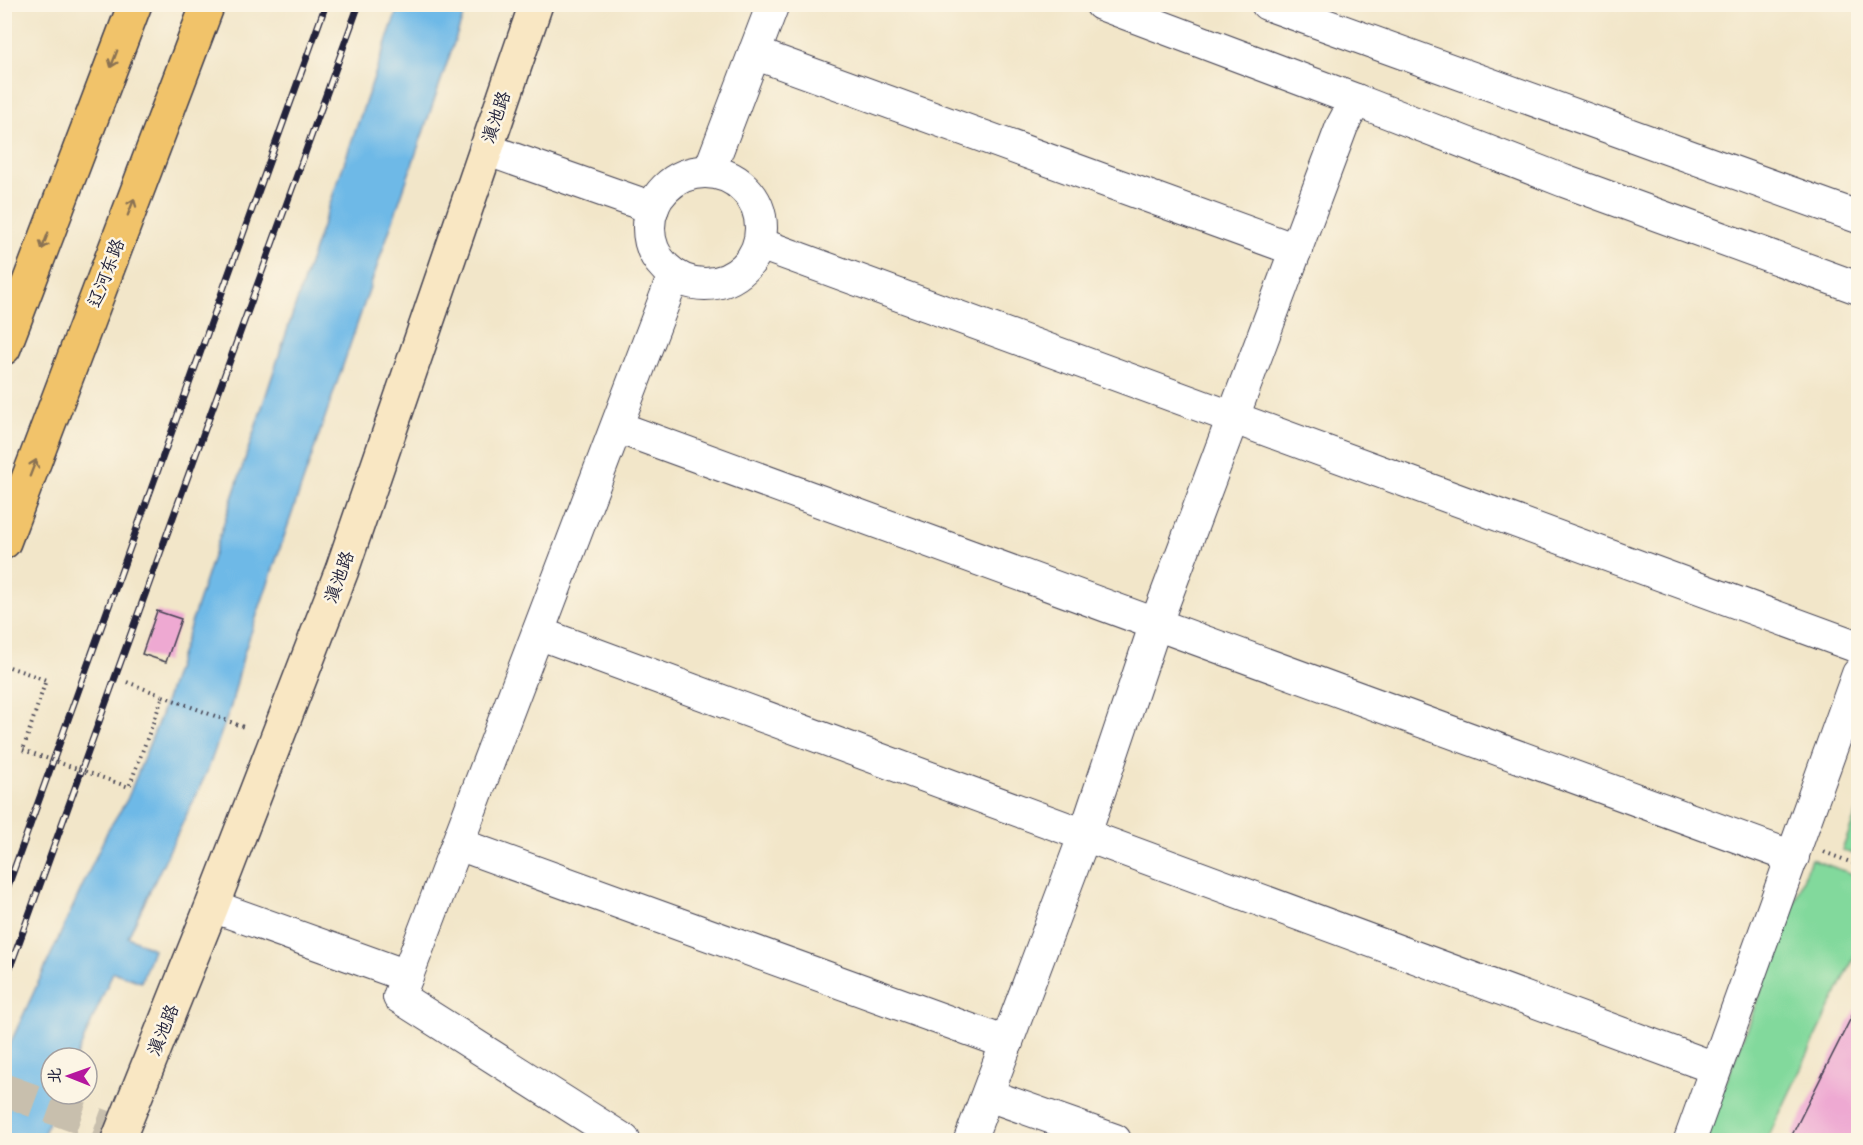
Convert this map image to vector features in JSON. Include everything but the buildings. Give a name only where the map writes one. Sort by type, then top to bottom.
[{"type":"main road","points":[[4,348],[135,4]]},
{"type":"main road","name":"辽河东路","points":[[5,538],[208,4]]},
{"type":"street","name":"滇池路","points":[[118,1140],[212,906],[342,570],[536,4]]},
{"type":"street","points":[[709,172],[773,4]]},
{"type":"street","points":[[1101,4],[1564,181],[1858,288]]},
{"type":"street","points":[[1268,4],[1858,217]]},
{"type":"street","points":[[754,54],[1296,250]]},
{"type":"street","points":[[970,1140],[1085,834],[1156,623],[1342,126],[1356,100]]},
{"type":"street","points":[[485,149],[653,208]]},
{"type":"street","points":[[709,172],[727,176],[742,185],[753,200],[760,216],[760,244],[746,266],[731,278],[713,284],[693,283],[674,275],[662,263],[652,246],[649,227],[653,208],[662,192],[675,181],[691,173],[709,172]]},
{"type":"street","points":[[760,244],[1858,647]]},
{"type":"street","points":[[624,1140],[399,998],[674,275]]},
{"type":"street","points":[[617,427],[1793,857]]},
{"type":"street","points":[[538,633],[1715,1068]]},
{"type":"street","points":[[1690,1140],[1858,674]]},
{"type":"street","points":[[458,844],[1007,1043]]},
{"type":"street","points":[[212,906],[407,976]]},
{"type":"street","points":[[988,1095],[1115,1140]]},
{"type":"path","points":[[4,665],[46,680],[23,750],[129,787],[164,696]]},
{"type":"path","points":[[127,682],[249,729]]},
{"type":"green space","points":[[1858,809],[1858,856],[1842,850]]},
{"type":"green space","points":[[1811,859],[1858,876],[1858,949],[1767,1140],[1704,1140]]},
{"type":"water","points":[[399,5],[467,5],[244,653],[231,706],[207,772],[128,937],[153,949],[141,982],[113,972],[81,1046],[39,1046],[39,1106],[56,1106],[41,1140],[5,1140],[5,1055],[108,830],[127,800],[161,715],[308,267]]},
{"type":"tunnel","points":[[4,1090],[141,1140]]},
{"type":"railway","points":[[4,897],[326,4]]},
{"type":"railway","points":[[4,984],[359,4]]}]
